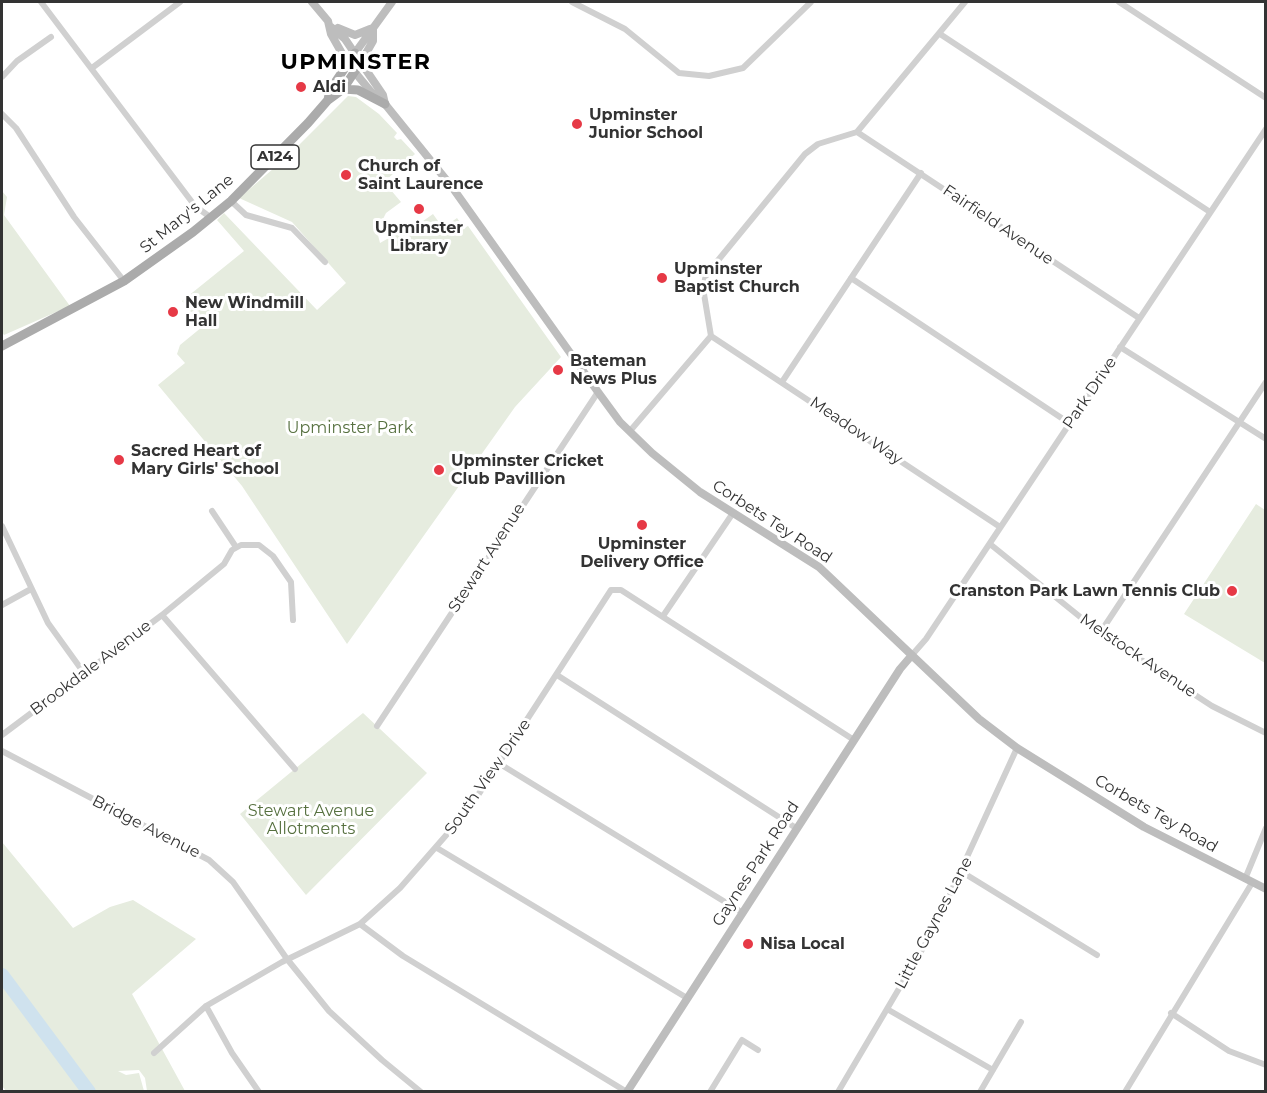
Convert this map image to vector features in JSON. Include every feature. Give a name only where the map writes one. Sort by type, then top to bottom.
[{"type":"main road","points":[[312,2],[329,24],[350,35],[375,28]]},
{"type":"main road","name":"St Mary's Lane","points":[[2,346],[124,281],[231,201],[289,144],[328,100],[330,90],[348,64],[358,58],[373,41],[375,28],[392,2]]},
{"type":"main road","name":"Corbets Tey Road","points":[[329,24],[340,34],[358,58],[383,95],[384,103]]},
{"type":"main road","name":"Corbets Tey Road","points":[[329,24],[331,34],[348,64],[378,100],[384,103],[452,187],[598,392],[630,431],[690,485],[819,567],[979,719],[1017,748],[1144,827],[1266,889]]},
{"type":"main road","name":"St Mary's Lane","points":[[343,89],[355,73],[358,58]]},
{"type":"main road","points":[[328,100],[343,89],[358,90],[384,103]]},
{"type":"main road","name":"Gaynes Park Road","points":[[627,1091],[796,828],[900,669],[912,655]]},
{"type":"street","points":[[41,2],[195,206],[210,217]]},
{"type":"street","points":[[92,68],[180,2]]},
{"type":"street","points":[[572,2],[625,29],[679,73],[709,76],[726,74],[743,68],[809,2]]},
{"type":"street","points":[[630,431],[711,336],[703,288],[706,275],[805,154],[818,144],[857,132],[965,2]]},
{"type":"street","points":[[1119,2],[1266,98]]},
{"type":"street","points":[[940,34],[1210,212]]},
{"type":"street","points":[[2,77],[17,61],[51,37]]},
{"type":"street","points":[[2,114],[16,128],[74,216],[124,281]]},
{"type":"street","name":"Park Drive","points":[[912,655],[926,639],[990,544],[1266,129]]},
{"type":"street","name":"Fairfield Avenue","points":[[857,132],[1139,318]]},
{"type":"street","points":[[782,382],[921,173]]},
{"type":"street","points":[[231,201],[246,215],[292,228],[324,262]]},
{"type":"street","points":[[851,278],[1070,423]]},
{"type":"street","name":"Meadow Way","points":[[711,336],[1000,527]]},
{"type":"street","points":[[1120,347],[1266,439]]},
{"type":"street","points":[[1100,633],[1266,382]]},
{"type":"street","name":"Stewart Avenue","points":[[378,726],[598,392]]},
{"type":"street","points":[[212,511],[236,547]]},
{"type":"street","points":[[733,513],[663,616],[854,740]]},
{"type":"street","points":[[2,526],[48,623],[84,673]]},
{"type":"street","name":"Melstock Avenue","points":[[990,544],[1100,633],[1212,706],[1266,733]]},
{"type":"street","points":[[162,615],[224,564],[236,547],[259,545],[273,556],[291,582],[293,620]]},
{"type":"street","points":[[2,605],[30,589]]},
{"type":"street","name":"South View Drive","points":[[154,1053],[206,1006],[287,959],[360,924],[437,848],[469,809],[500,764],[611,590],[621,590],[663,616]]},
{"type":"street","name":"Brookdale Avenue","points":[[2,735],[162,615],[295,769]]},
{"type":"street","points":[[557,675],[796,828]]},
{"type":"street","name":"Little Gaynes Lane","points":[[838,1092],[933,931],[1017,748]]},
{"type":"street","name":"Bridge Avenue","points":[[2,751],[209,860],[233,882],[287,959],[351,1033],[421,1092]]},
{"type":"street","points":[[500,764],[742,913]]},
{"type":"street","points":[[1125,1092],[1248,881],[1266,828]]},
{"type":"street","points":[[437,848],[687,998]]},
{"type":"street","points":[[962,872],[1098,955]]},
{"type":"street","points":[[360,924],[403,956],[627,1091]]},
{"type":"street","points":[[206,1006],[232,1053],[259,1092]]},
{"type":"street","points":[[887,1008],[993,1070]]},
{"type":"street","points":[[1171,1013],[1229,1051],[1266,1065]]},
{"type":"street","points":[[980,1092],[1021,1022]]},
{"type":"street","points":[[710,1092],[742,1040],[758,1050]]},
{"type":"green space","name":"Upminster Park","points":[[348,96],[356,97],[379,114],[397,133],[394,137],[397,140],[401,139],[415,154],[384,182],[401,202],[386,213],[377,231],[380,243],[401,231],[409,231],[433,214],[443,228],[457,218],[464,228],[468,226],[561,357],[515,407],[347,644],[242,486],[158,385],[185,363],[177,354],[180,345],[202,327],[182,301],[244,251],[217,220],[224,213],[317,310],[346,283],[292,222],[239,198],[287,157]]},
{"type":"green space","points":[[2,191],[7,197],[4,215],[70,306],[4,335],[2,332]]},
{"type":"green space","name":"Cranston Park Lawn Tennis Club","points":[[1256,504],[1265,510],[1265,663],[1184,614]]},
{"type":"green space","name":"Stewart Avenue Allotments","points":[[363,713],[427,773],[306,895],[240,814]]},
{"type":"green space","points":[[2,842],[73,928],[110,907],[133,900],[196,939],[132,994],[185,1091],[147,1091],[145,1078],[139,1070],[118,1071],[126,1075],[139,1073],[144,1091],[7,1092],[2,1086]]},
{"type":"waterway","points":[[2,975],[89,1092]]},
{"type":"place","name":"Aldi","points":[[301,87]]},
{"type":"place","name":"Upminster Junior School","points":[[577,124]]},
{"type":"place","name":"Church of Saint Laurence","points":[[346,175]]},
{"type":"place","name":"Upminster Library","points":[[419,209]]},
{"type":"place","name":"Upminster Baptist Church","points":[[662,278]]},
{"type":"place","name":"New Windmill Hall","points":[[173,312]]},
{"type":"place","name":"Bateman News Plus","points":[[558,370]]},
{"type":"place","name":"Sacred Heart of Mary Girls' School","points":[[119,460]]},
{"type":"place","name":"Upminster Cricket Club Pavillion","points":[[439,470]]},
{"type":"place","name":"Upminster Delivery Office","points":[[642,525]]},
{"type":"place","name":"Cranston Park Lawn Tennis Club","points":[[1232,591]]},
{"type":"place","name":"Nisa Local","points":[[748,944]]},
{"type":"district","name":"UPMINSTER","points":[[356,63]]}]
